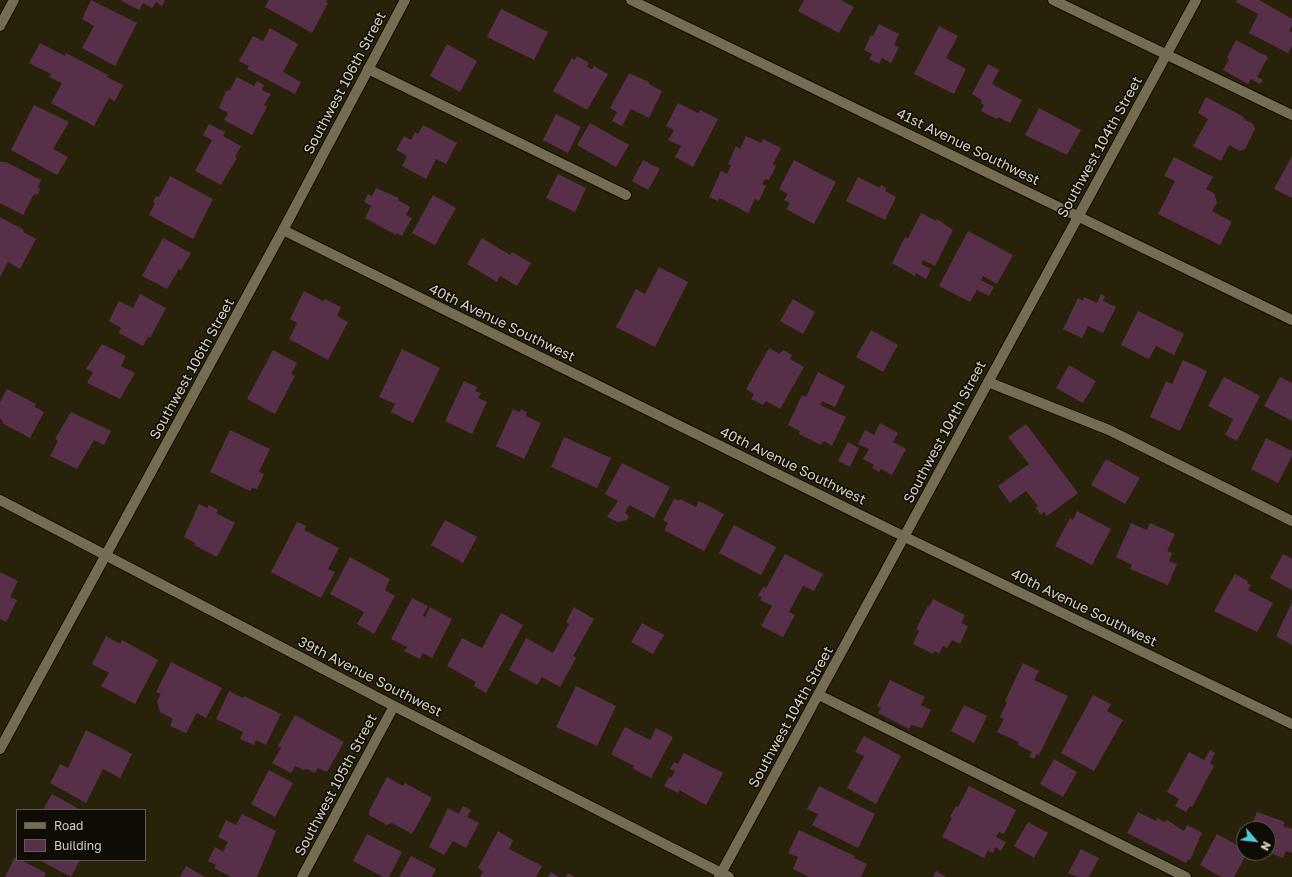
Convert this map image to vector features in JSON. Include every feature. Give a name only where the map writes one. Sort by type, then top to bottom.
[{"type":"street","points":[[0,26],[14,0]]},
{"type":"street","name":"Southwest 106th Street","points":[[0,749],[283,230],[405,0]]},
{"type":"street","name":"41st Avenue Southwest","points":[[631,0],[1078,215],[1292,320]]},
{"type":"street","points":[[1054,0],[1292,115]]},
{"type":"street","name":"Southwest 104th Street","points":[[723,876],[1078,215],[1196,0]]},
{"type":"street","points":[[368,69],[626,195]]},
{"type":"street","name":"40th Avenue Southwest","points":[[283,230],[905,537],[1292,724]]},
{"type":"street","points":[[988,382],[1109,430],[1292,520]]},
{"type":"street","name":"39th Avenue Southwest","points":[[0,500],[723,876]]},
{"type":"street","points":[[819,695],[1186,877]]},
{"type":"street","name":"Southwest 105th Street","points":[[302,877],[394,706]]},
{"type":"building","points":[[91,0],[137,23],[115,66],[82,48],[94,26],[82,19]]},
{"type":"building","points":[[120,0],[165,0],[162,6],[156,2],[152,8],[143,3],[139,10]]},
{"type":"building","points":[[269,0],[327,0],[326,2],[328,3],[312,33],[265,7]]},
{"type":"building","points":[[804,0],[841,0],[854,7],[839,33],[798,11]]},
{"type":"building","points":[[1237,0],[1259,0],[1292,19],[1292,26],[1289,31],[1292,32],[1292,46],[1288,53],[1249,33],[1258,14],[1236,2]]},
{"type":"building","points":[[501,9],[548,32],[534,60],[487,37]]},
{"type":"building","points":[[879,24],[899,34],[894,45],[899,47],[891,63],[882,58],[879,64],[869,59],[872,54],[864,50],[871,35],[873,36]]},
{"type":"building","points":[[939,26],[958,36],[946,58],[966,69],[954,94],[914,74]]},
{"type":"building","points":[[270,28],[298,44],[283,72],[301,82],[295,94],[247,69],[249,66],[239,61],[253,36],[263,41]]},
{"type":"building","points":[[1236,40],[1268,57],[1257,77],[1263,80],[1260,84],[1251,79],[1248,84],[1223,70]]},
{"type":"building","points":[[40,43],[65,56],[66,53],[108,75],[107,77],[123,85],[115,101],[109,98],[94,126],[51,103],[62,83],[49,77],[51,74],[29,63]]},
{"type":"building","points":[[447,44],[477,61],[460,92],[430,76]]},
{"type":"building","points":[[577,56],[589,63],[587,67],[592,69],[594,66],[608,74],[587,110],[553,91],[572,58],[575,60]]},
{"type":"building","points":[[988,64],[999,70],[992,84],[1022,100],[1010,123],[998,117],[997,119],[981,111],[984,105],[981,103],[982,100],[972,94]]},
{"type":"building","points":[[629,73],[649,82],[649,84],[662,91],[649,118],[631,109],[622,126],[612,121],[617,112],[610,108]]},
{"type":"building","points":[[237,77],[254,86],[257,81],[264,85],[262,90],[271,94],[264,105],[267,107],[252,135],[224,120],[228,113],[219,108],[226,91],[230,90]]},
{"type":"building","points":[[1206,97],[1244,117],[1244,119],[1253,124],[1255,129],[1245,149],[1240,151],[1229,145],[1221,161],[1193,146],[1208,119],[1198,113]]},
{"type":"building","points":[[678,103],[698,113],[700,110],[718,119],[693,167],[675,157],[681,146],[668,140],[674,130],[666,126]]},
{"type":"building","points":[[34,105],[69,122],[53,149],[68,157],[57,175],[11,150]]},
{"type":"building","points":[[1039,108],[1081,130],[1067,155],[1025,135]]},
{"type":"building","points":[[556,114],[581,127],[568,153],[543,140]]},
{"type":"building","points":[[590,123],[629,145],[616,167],[577,145]]},
{"type":"building","points":[[209,124],[225,132],[223,136],[241,146],[235,157],[237,158],[221,185],[195,171],[212,140],[203,135]]},
{"type":"building","points":[[423,125],[457,143],[446,164],[436,159],[426,179],[402,166],[407,156],[396,150],[404,136],[411,140],[415,132],[418,134]]},
{"type":"building","points":[[746,136],[761,143],[763,139],[781,148],[773,164],[776,166],[769,180],[765,179],[762,184],[766,186],[759,201],[755,199],[748,213],[719,198],[718,201],[709,197],[721,171],[727,174],[731,165],[728,164],[736,146],[740,149]]},
{"type":"building","points":[[1292,156],[1292,198],[1274,189]]},
{"type":"building","points":[[1174,157],[1213,177],[1206,189],[1214,193],[1217,203],[1212,211],[1232,222],[1220,245],[1158,214],[1175,181],[1164,176]]},
{"type":"building","points":[[643,160],[660,169],[648,190],[632,181]]},
{"type":"building","points":[[794,160],[836,182],[814,224],[786,209],[790,203],[784,200],[788,194],[779,189]]},
{"type":"building","points":[[0,162],[6,162],[41,180],[38,187],[40,189],[37,195],[34,194],[23,215],[0,203]]},
{"type":"building","points":[[558,174],[586,188],[575,212],[546,198]]},
{"type":"building","points":[[170,176],[213,199],[193,239],[149,215],[155,203],[153,202],[156,196],[159,197]]},
{"type":"building","points":[[858,177],[880,188],[881,185],[886,188],[885,191],[896,197],[885,220],[846,201]]},
{"type":"building","points":[[376,188],[399,198],[398,200],[410,207],[406,215],[412,218],[402,236],[397,233],[396,235],[365,218],[371,206],[364,202],[368,194],[372,196]]},
{"type":"building","points":[[433,195],[456,208],[435,245],[412,233]]},
{"type":"building","points":[[921,213],[936,221],[937,219],[953,230],[935,266],[923,260],[921,264],[931,269],[926,279],[916,273],[915,276],[892,263],[905,237],[908,238]]},
{"type":"building","points":[[0,217],[24,230],[23,232],[36,239],[20,269],[8,262],[0,277]]},
{"type":"building","points":[[968,231],[1013,255],[997,284],[983,276],[981,280],[994,287],[989,296],[977,290],[970,302],[939,286]]},
{"type":"building","points":[[163,238],[191,253],[167,289],[142,276]]},
{"type":"building","points":[[482,238],[510,255],[512,252],[531,263],[517,286],[500,276],[497,282],[467,264]]},
{"type":"building","points":[[659,267],[688,282],[655,347],[616,327],[636,289],[645,294]]},
{"type":"building","points":[[304,291],[323,301],[325,299],[341,307],[337,316],[348,322],[328,360],[289,339],[297,323],[290,319]]},
{"type":"building","points":[[140,294],[166,308],[150,338],[148,337],[143,346],[119,333],[121,328],[109,321],[119,301],[133,308]]},
{"type":"building","points":[[1101,294],[1105,296],[1103,301],[1116,307],[1103,333],[1088,326],[1082,338],[1063,329],[1078,298],[1083,301],[1084,297],[1097,303]]},
{"type":"building","points":[[793,299],[815,312],[803,334],[780,321]]},
{"type":"building","points":[[1138,311],[1184,334],[1174,355],[1156,346],[1149,359],[1121,345]]},
{"type":"building","points":[[871,330],[898,345],[883,372],[856,357]]},
{"type":"building","points":[[102,344],[126,356],[121,366],[135,373],[120,399],[87,383],[93,372],[86,369]]},
{"type":"building","points":[[769,348],[780,354],[783,350],[792,355],[790,359],[804,367],[780,409],[766,401],[763,405],[751,399],[754,394],[746,389]]},
{"type":"building","points":[[402,349],[440,368],[413,423],[391,412],[395,404],[379,397]]},
{"type":"building","points":[[273,350],[297,363],[291,374],[295,376],[275,414],[247,399]]},
{"type":"building","points":[[1183,360],[1207,371],[1180,431],[1150,417],[1166,381],[1172,384]]},
{"type":"building","points":[[1069,365],[1096,381],[1083,403],[1056,388]]},
{"type":"building","points":[[818,372],[845,386],[835,407],[822,401],[820,405],[846,417],[832,446],[824,441],[821,445],[799,434],[800,431],[788,425],[802,395],[806,397]]},
{"type":"building","points":[[1224,377],[1260,396],[1237,441],[1225,435],[1233,419],[1208,406]]},
{"type":"building","points":[[1280,377],[1292,383],[1292,421],[1264,406]]},
{"type":"building","points":[[464,381],[477,387],[475,391],[481,393],[478,398],[487,402],[472,434],[445,421]]},
{"type":"building","points":[[7,389],[36,404],[35,407],[44,412],[30,438],[2,423],[3,421],[0,419],[0,402]]},
{"type":"building","points":[[513,409],[520,412],[521,409],[527,412],[526,416],[541,423],[524,459],[496,446]]},
{"type":"building","points":[[71,412],[111,431],[104,445],[94,440],[77,469],[50,456],[58,441],[55,439]]},
{"type":"building","points":[[880,423],[898,433],[893,442],[906,449],[892,475],[881,469],[879,472],[872,468],[874,465],[863,459],[869,449],[858,444],[865,430],[874,435]]},
{"type":"building","points":[[1026,424],[1078,493],[1047,516],[1044,512],[1041,515],[1036,508],[1038,506],[1026,491],[1010,503],[998,486],[1029,464],[1008,437]]},
{"type":"building","points":[[230,430],[270,449],[259,472],[264,474],[257,489],[252,488],[250,491],[210,472]]},
{"type":"building","points":[[564,437],[611,458],[597,488],[551,467]]},
{"type":"building","points":[[1266,438],[1292,451],[1292,456],[1278,483],[1251,469]]},
{"type":"building","points":[[848,442],[859,448],[850,467],[838,461]]},
{"type":"building","points":[[1106,459],[1140,478],[1125,504],[1091,485]]},
{"type":"building","points":[[622,463],[670,487],[654,518],[629,505],[625,513],[629,516],[627,520],[618,522],[607,517],[618,501],[605,494]]},
{"type":"building","points":[[674,499],[679,501],[680,499],[696,507],[699,501],[724,514],[704,551],[664,530],[668,523],[663,520]]},
{"type":"building","points":[[199,504],[207,508],[209,505],[218,510],[216,513],[235,523],[217,557],[194,545],[195,543],[184,537]]},
{"type":"building","points":[[1077,511],[1111,529],[1092,565],[1055,546],[1070,518],[1073,520]]},
{"type":"building","points":[[445,520],[477,537],[463,563],[431,545]]},
{"type":"building","points":[[297,522],[306,526],[304,530],[339,548],[328,569],[335,572],[321,598],[271,572]]},
{"type":"building","points":[[1131,523],[1147,530],[1150,523],[1175,534],[1167,551],[1172,553],[1169,561],[1177,564],[1168,585],[1130,569],[1132,565],[1116,557]]},
{"type":"building","points":[[734,525],[776,547],[761,575],[719,553]]},
{"type":"building","points":[[785,554],[823,574],[814,591],[803,586],[789,612],[795,615],[783,637],[761,626],[772,606],[760,600],[762,597],[758,596],[763,587],[766,588]]},
{"type":"building","points":[[1283,554],[1292,559],[1292,590],[1270,578]]},
{"type":"building","points":[[350,557],[390,579],[385,590],[395,596],[374,634],[357,624],[364,612],[330,594]]},
{"type":"building","points":[[0,572],[18,581],[10,597],[17,600],[6,622],[0,619]]},
{"type":"building","points":[[1235,574],[1248,581],[1247,583],[1251,585],[1248,590],[1273,603],[1257,632],[1214,611]]},
{"type":"building","points":[[412,598],[428,606],[423,616],[425,617],[430,607],[452,619],[432,658],[423,653],[420,659],[404,651],[407,647],[391,639]]},
{"type":"building","points":[[933,599],[965,615],[961,623],[968,626],[960,644],[952,640],[947,648],[943,646],[939,654],[935,651],[933,654],[913,644],[919,631],[916,629]]},
{"type":"building","points":[[1292,602],[1292,645],[1276,636]]},
{"type":"building","points":[[574,607],[594,619],[573,656],[576,658],[560,687],[542,677],[537,685],[509,670],[526,638],[553,653],[569,624],[566,622]]},
{"type":"building","points":[[501,613],[523,625],[486,693],[474,686],[476,682],[447,666],[462,638],[482,648]]},
{"type":"building","points":[[642,623],[664,635],[653,654],[631,642]]},
{"type":"building","points":[[106,636],[120,644],[122,640],[158,660],[135,704],[101,686],[109,673],[92,664]]},
{"type":"building","points":[[171,662],[222,688],[206,718],[197,713],[186,733],[170,726],[173,719],[160,712],[157,701],[161,694],[156,692]]},
{"type":"building","points":[[1023,663],[1039,671],[1034,680],[1068,696],[1039,755],[1037,754],[1034,759],[1029,757],[1032,752],[1018,745],[1019,742],[997,732],[1004,719],[1000,717],[1007,702],[1005,701]]},
{"type":"building","points":[[890,680],[925,697],[921,705],[931,710],[922,728],[911,725],[909,729],[878,713],[881,708],[877,706]]},
{"type":"building","points":[[576,686],[616,706],[597,746],[556,727]]},
{"type":"building","points":[[229,691],[243,698],[244,696],[281,714],[266,745],[256,740],[254,745],[240,739],[243,732],[216,719]]},
{"type":"building","points":[[1093,695],[1111,704],[1107,711],[1123,720],[1094,771],[1061,753]]},
{"type":"building","points":[[964,705],[987,716],[974,743],[951,731]]},
{"type":"building","points":[[295,715],[344,742],[327,772],[318,768],[315,773],[295,766],[291,773],[272,763],[281,748],[278,746]]},
{"type":"building","points":[[625,727],[650,740],[656,728],[673,737],[651,778],[632,768],[634,766],[611,754]]},
{"type":"building","points":[[86,730],[132,754],[120,778],[103,769],[86,803],[50,783],[60,764],[68,768]]},
{"type":"building","points":[[864,736],[901,756],[876,804],[847,788],[864,756],[855,752]]},
{"type":"building","points":[[1210,750],[1215,753],[1210,763],[1214,766],[1192,807],[1190,806],[1186,812],[1175,806],[1179,799],[1167,792],[1189,752],[1204,760]]},
{"type":"building","points":[[684,753],[723,773],[706,805],[679,790],[678,793],[664,786],[669,777],[671,778],[675,771],[670,769],[674,762],[678,764]]},
{"type":"building","points":[[1054,759],[1077,772],[1063,797],[1040,784]]},
{"type":"building","points":[[269,770],[293,783],[275,817],[251,804]]},
{"type":"building","points":[[387,777],[403,786],[405,783],[432,798],[412,834],[392,823],[387,825],[369,815],[369,811]]},
{"type":"building","points":[[819,786],[875,814],[858,848],[812,825],[818,814],[807,809]]},
{"type":"building","points":[[969,786],[1016,810],[1004,834],[999,832],[996,837],[1006,842],[1001,851],[995,847],[993,853],[988,850],[984,858],[942,837],[952,818],[950,817],[956,806],[958,807]]},
{"type":"building","points":[[52,794],[79,809],[44,809]]},
{"type":"building","points":[[463,806],[471,810],[467,817],[479,823],[466,848],[453,841],[444,855],[429,847],[448,808],[459,814]]},
{"type":"building","points":[[1138,812],[1156,821],[1157,818],[1164,822],[1167,820],[1184,831],[1187,825],[1202,833],[1190,860],[1188,859],[1186,863],[1127,833]]},
{"type":"building","points":[[1257,812],[1285,822],[1283,826],[1292,829],[1292,853],[1286,851],[1283,858],[1276,855],[1276,821],[1253,821]]},
{"type":"building","points":[[242,814],[276,831],[257,877],[231,877],[214,868],[216,865],[208,861],[215,847],[223,852],[228,842],[218,837],[226,820],[236,825]]},
{"type":"building","points":[[1028,822],[1048,833],[1034,858],[1014,846]]},
{"type":"building","points":[[799,830],[855,856],[854,858],[867,864],[861,877],[809,877],[793,869],[798,857],[788,853]]},
{"type":"building","points":[[498,831],[513,840],[509,849],[542,866],[536,877],[480,877],[483,872],[478,868]]},
{"type":"building","points":[[367,834],[402,852],[389,877],[383,877],[353,861]]},
{"type":"building","points":[[1217,834],[1236,845],[1236,861],[1243,861],[1234,877],[1221,877],[1200,865]]},
{"type":"building","points":[[1081,849],[1099,858],[1089,877],[1077,877],[1068,873]]},
{"type":"building","points":[[411,856],[436,869],[432,877],[399,877]]},
{"type":"building","points":[[15,857],[16,861],[23,861],[46,873],[44,877],[5,877]]},
{"type":"building","points":[[41,861],[79,861],[71,877]]},
{"type":"building","points":[[186,866],[205,877],[180,877]]},
{"type":"building","points":[[936,871],[946,877],[933,877]]},
{"type":"building","points":[[551,872],[559,877],[548,877]]},
{"type":"building","points":[[568,873],[575,877],[566,877]]}]
